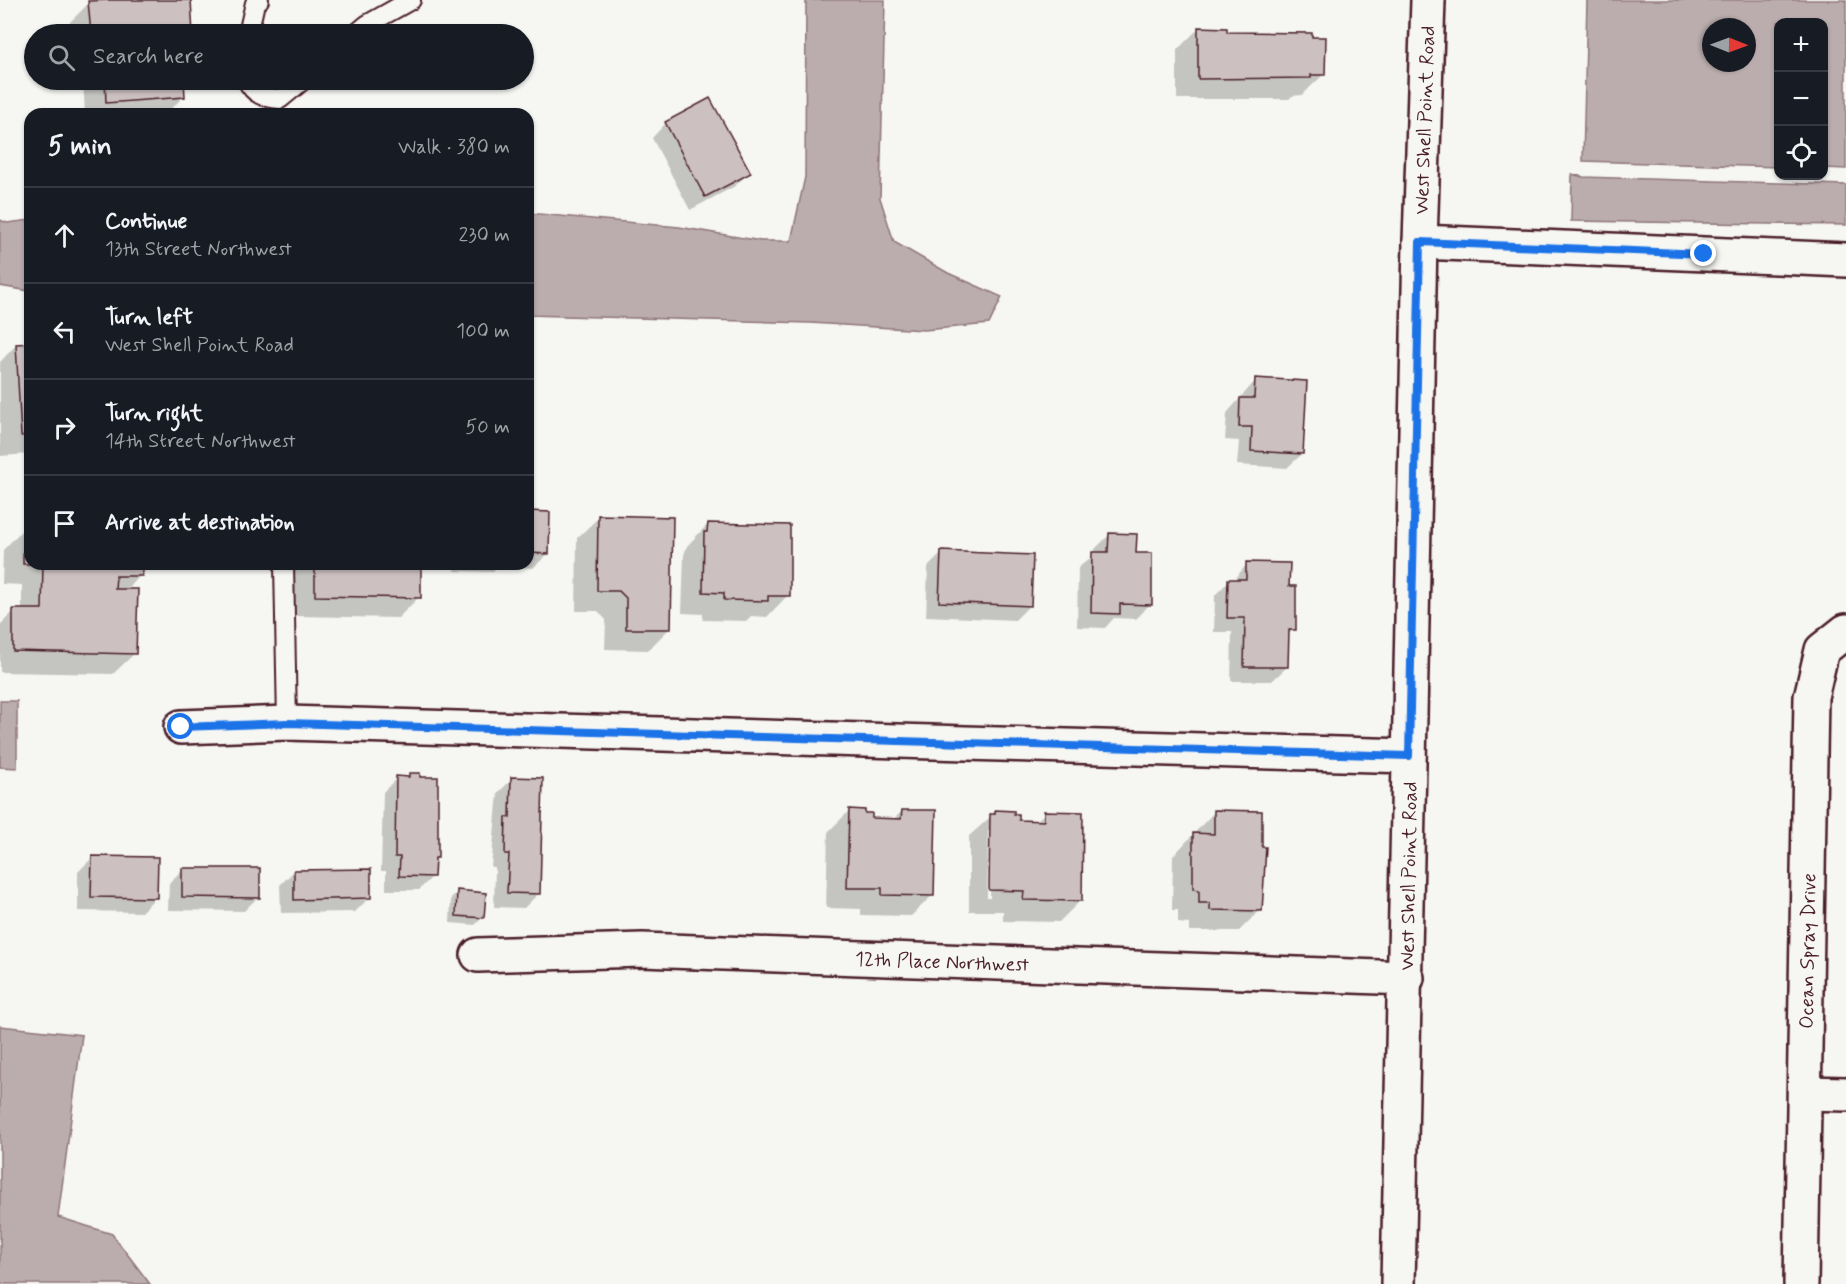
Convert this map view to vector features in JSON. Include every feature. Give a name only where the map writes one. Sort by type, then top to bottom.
[{"type":"street","name":"West Shell Point Road","points":[[1398,1284],[1407,978],[1409,756],[1420,242],[1428,0]]},
{"type":"street","points":[[1420,242],[1846,260]]},
{"type":"street","name":"Ocean Spray Drive","points":[[1801,1284],[1811,697],[1822,650],[1846,631]]},
{"type":"street","points":[[181,727],[287,723],[1409,756]]},
{"type":"street","name":"12th Place Northwest","points":[[478,955],[642,950],[1407,978]]},
{"type":"street","points":[[1804,1093],[1846,1094]]},
{"type":"lane","points":[[250,24],[255,3],[259,0]]},
{"type":"lane","points":[[368,24],[411,0]]},
{"type":"lane","points":[[254,90],[263,98],[280,99],[291,90]]},
{"type":"lane","points":[[284,570],[287,723]]},
{"type":"shaded area","points":[[806,0],[885,0],[880,198],[894,242],[948,273],[1002,297],[989,324],[924,330],[811,323],[534,315],[534,214],[679,227],[761,241],[791,241],[805,177]]},
{"type":"shaded area","points":[[1587,0],[1846,0],[1846,169],[1828,168],[1828,18],[1774,18],[1774,167],[1583,161]]},
{"type":"shaded area","points":[[1572,174],[1583,177],[1846,185],[1846,225],[1571,221]]},
{"type":"shaded area","points":[[0,220],[7,223],[24,221],[24,290],[0,286]]},
{"type":"shaded area","points":[[0,701],[17,701],[17,768],[0,767]]},
{"type":"shaded area","points":[[0,1026],[82,1035],[58,1217],[112,1234],[150,1284],[0,1284]]},
{"type":"building","points":[[191,0],[192,24],[90,24],[88,1]]},
{"type":"building","points":[[1198,27],[1227,28],[1227,32],[1312,33],[1312,37],[1326,37],[1325,75],[1311,75],[1311,78],[1198,79]]},
{"type":"building","points":[[105,90],[185,90],[185,97],[106,103]]},
{"type":"building","points":[[710,98],[751,173],[705,197],[665,122]]},
{"type":"building","points":[[24,343],[24,436],[21,436],[16,344]]},
{"type":"building","points":[[1255,378],[1307,381],[1303,454],[1251,451],[1252,427],[1239,427],[1240,398],[1254,398]]},
{"type":"building","points":[[534,511],[550,512],[549,554],[534,553]]},
{"type":"building","points":[[598,515],[673,517],[671,629],[626,629],[626,598],[619,591],[597,591]]},
{"type":"building","points":[[708,523],[790,525],[790,596],[768,596],[768,601],[724,600],[724,593],[703,592],[704,532],[707,532]]},
{"type":"building","points":[[1109,533],[1137,534],[1136,553],[1152,553],[1152,605],[1120,604],[1120,614],[1091,613],[1092,552],[1108,552]]},
{"type":"building","points":[[941,551],[1033,555],[1031,606],[939,602]]},
{"type":"building","points":[[1246,562],[1290,563],[1289,586],[1296,586],[1296,630],[1289,630],[1288,667],[1244,667],[1245,618],[1227,618],[1228,579],[1246,579]]},
{"type":"building","points":[[43,570],[142,570],[142,576],[116,576],[115,589],[138,589],[136,654],[13,651],[13,609],[42,609]]},
{"type":"building","points":[[315,570],[421,570],[421,598],[315,596]]},
{"type":"building","points":[[409,773],[420,773],[420,777],[438,777],[438,858],[435,858],[434,877],[399,876],[400,857],[395,857],[396,776],[409,777]]},
{"type":"building","points":[[511,777],[543,778],[540,894],[507,893],[509,854],[505,854],[506,817],[510,817]]},
{"type":"building","points":[[849,809],[865,810],[865,813],[872,813],[872,818],[901,819],[902,810],[936,810],[934,896],[882,895],[882,888],[847,888]]},
{"type":"building","points":[[995,810],[1014,811],[1014,814],[1019,814],[1019,820],[1044,821],[1044,811],[1083,812],[1082,901],[1023,900],[1024,891],[989,890],[990,814],[995,814]]},
{"type":"building","points":[[1214,810],[1262,811],[1262,847],[1266,847],[1262,911],[1210,910],[1210,903],[1199,903],[1199,890],[1193,889],[1193,833],[1214,834]]},
{"type":"building","points":[[92,856],[158,857],[157,898],[91,897]]},
{"type":"building","points":[[182,868],[260,868],[260,898],[182,897]]},
{"type":"building","points":[[371,869],[371,898],[294,900],[294,870]]},
{"type":"building","points":[[457,890],[486,893],[484,918],[456,916]]},
{"type":"route","points":[[181,727],[287,723],[1409,756],[1420,242],[1704,254]]}]
